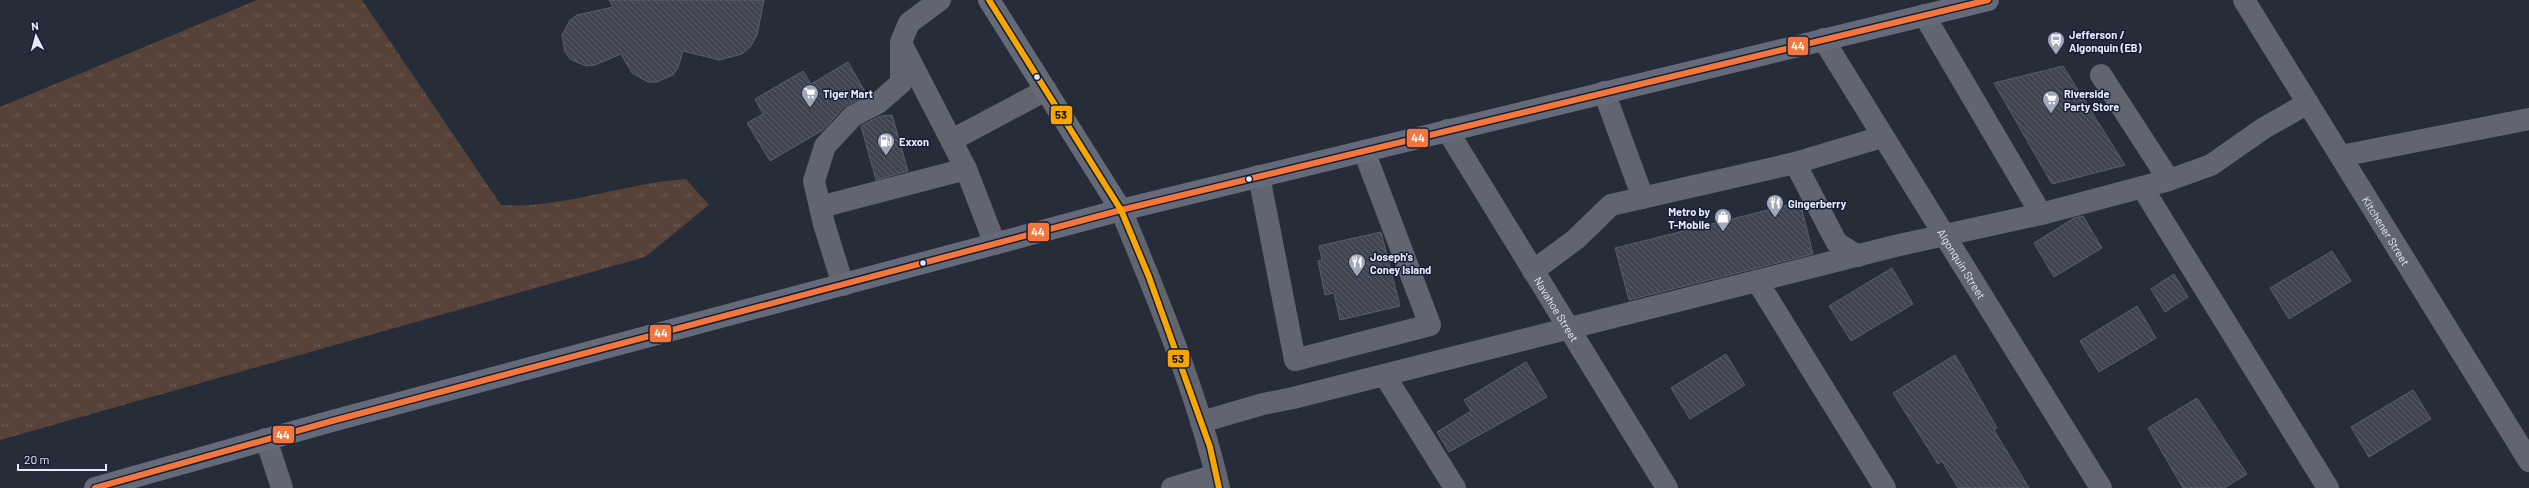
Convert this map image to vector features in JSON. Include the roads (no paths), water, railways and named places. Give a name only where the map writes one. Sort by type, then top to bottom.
[{"type":"main road","points":[[989,0],[1121,210]]},
{"type":"main road","points":[[95,488],[266,439],[1121,210],[1924,15],[1976,1]]},
{"type":"street","points":[[843,285],[820,207],[814,181],[825,146],[853,116],[878,104],[901,83],[901,42],[909,23],[940,0]]},
{"type":"street","name":"Kitchener Street","points":[[2244,0],[2529,461]]},
{"type":"street","points":[[1924,15],[2041,214]]},
{"type":"street","name":"Algonquin Street","points":[[1822,39],[2100,488]]},
{"type":"street","points":[[901,42],[966,169],[995,244]]},
{"type":"street","points":[[2101,75],[2169,180]]},
{"type":"street","points":[[952,140],[1046,90]]},
{"type":"street","points":[[1604,92],[1642,198]]},
{"type":"street","points":[[1201,422],[1263,404],[1385,376],[1943,234],[2041,214],[2169,180],[2211,165],[2264,128],[2308,103]]},
{"type":"street","points":[[2340,156],[2529,119]]},
{"type":"street","name":"Navahoe Street","points":[[1447,130],[1667,488]]},
{"type":"street","points":[[1533,271],[1576,240],[1611,205],[1795,163],[1882,137]]},
{"type":"street","points":[[1259,176],[1295,360],[1430,325],[1364,151]]},
{"type":"street","points":[[1795,163],[1837,243],[1858,256]]},
{"type":"street","points":[[820,207],[966,169]]},
{"type":"street","points":[[2142,187],[2328,488]]},
{"type":"street","points":[[1121,210],[1149,277],[1201,422],[1218,482],[1172,488]]},
{"type":"street","points":[[1757,281],[1885,488]]},
{"type":"street","points":[[1385,376],[1455,488]]},
{"type":"street","points":[[266,439],[282,488]]},
{"type":"place","name":"Jefferson / Algonquin (EB)","points":[[2056,55]]},
{"type":"place","name":"Tiger Mart","points":[[810,108]]},
{"type":"place","name":"Riverside Party Store","points":[[2051,114]]},
{"type":"place","name":"Exxon","points":[[886,156]]},
{"type":"place","name":"Gingerberry","points":[[1775,218]]},
{"type":"place","name":"Metro by T-Mobile","points":[[1723,232]]},
{"type":"place","name":"Joseph's Coney Island","points":[[1357,277]]}]
